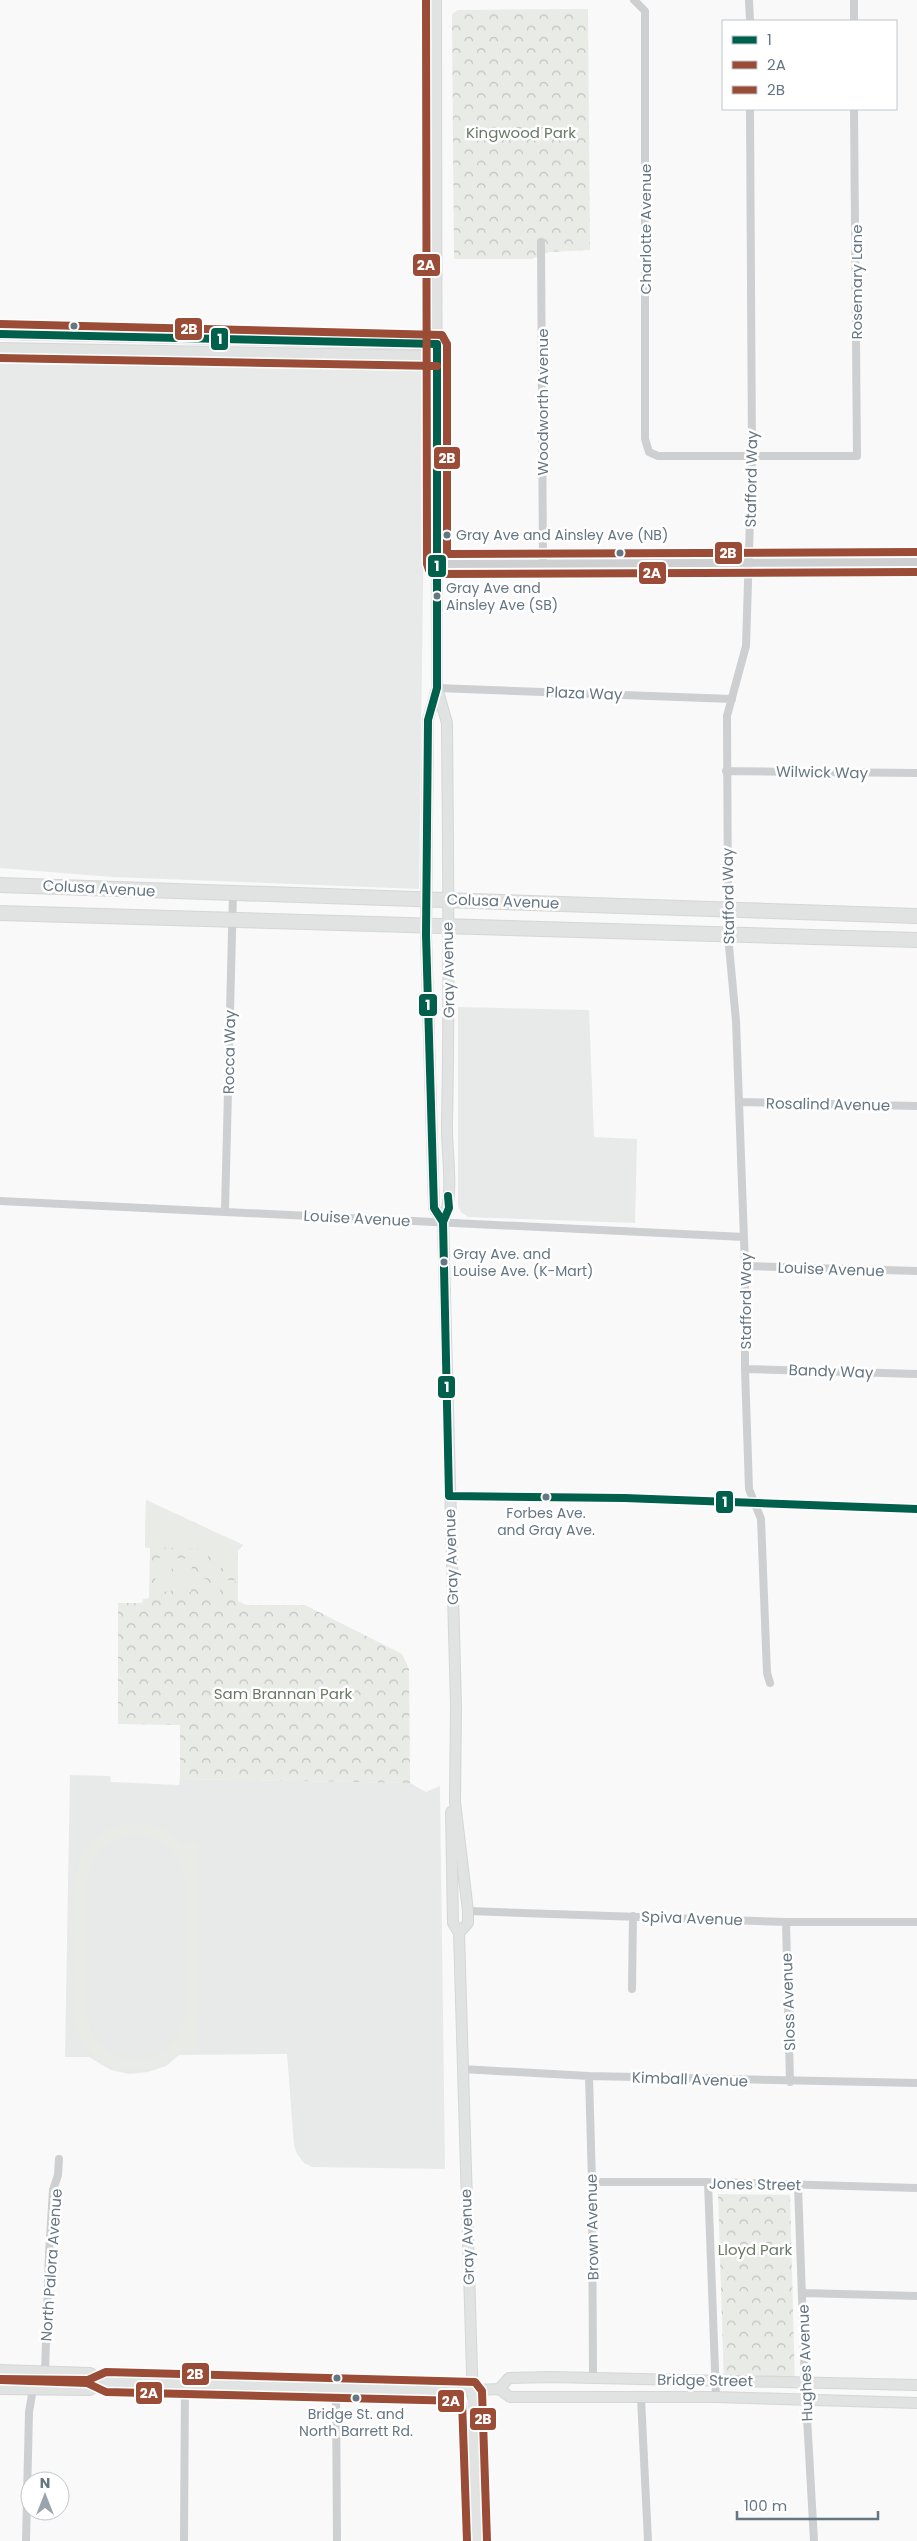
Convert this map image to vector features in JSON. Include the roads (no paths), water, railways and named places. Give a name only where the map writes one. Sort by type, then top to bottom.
[{"type":"highway","name":"Colusa Avenue","points":[[0,885],[426,898],[728,912],[917,916]]},
{"type":"highway","name":"Colusa Avenue","points":[[0,913],[917,940]]},
{"type":"main road","name":"Gray Avenue","points":[[436,0],[437,688],[428,720],[426,926],[434,1208],[443,1222]]},
{"type":"main road","points":[[0,334],[437,344]]},
{"type":"main road","points":[[0,348],[437,356]]},
{"type":"main road","name":"Gray Avenue","points":[[437,688],[447,723],[449,1047],[446,1138],[449,1208],[443,1222],[456,1706],[455,1802],[468,1911],[468,1922],[460,1933]]},
{"type":"main road","name":"Gray Avenue","points":[[455,1802],[451,1808],[452,1911],[453,1922],[460,1933],[462,2069],[477,2541]]},
{"type":"main road","name":"Bridge Street","points":[[0,2370],[90,2373],[106,2382],[472,2391],[499,2389],[510,2397],[716,2397],[917,2403]]},
{"type":"main road","points":[[0,2387],[32,2379],[45,2372]]},
{"type":"main road","points":[[33,2389],[46,2382],[68,2382],[90,2373]]},
{"type":"main road","name":"Bridge Street","points":[[499,2389],[509,2378],[715,2380],[917,2385]]},
{"type":"main road","name":"Bridge Street","points":[[0,2387],[90,2390],[106,2382]]},
{"type":"street","name":"Charlotte Avenue","points":[[634,0],[645,11],[645,439],[649,452],[658,456],[752,456]]},
{"type":"street","points":[[749,0],[750,20]]},
{"type":"street","points":[[854,0],[854,20]]},
{"type":"street","name":"Stafford Way","points":[[750,110],[752,456],[746,646],[727,716],[728,934],[736,1021],[745,1266],[745,1369],[749,1489],[761,1519],[767,1673],[770,1683]]},
{"type":"street","name":"Rosemary Lane","points":[[752,456],[857,456],[854,110]]},
{"type":"street","name":"Woodworth Avenue","points":[[541,242],[543,563]]},
{"type":"street","points":[[438,564],[917,562]]},
{"type":"street","name":"Plaza Way","points":[[437,688],[732,699]]},
{"type":"street","name":"Wilwick Way","points":[[726,770],[917,774]]},
{"type":"street","name":"Rocca Way","points":[[225,1210],[233,893]]},
{"type":"street","name":"Rosalind Avenue","points":[[739,1102],[917,1106]]},
{"type":"street","name":"Louise Avenue","points":[[0,1201],[225,1210],[744,1237]]},
{"type":"street","name":"Louise Avenue","points":[[745,1266],[917,1271]]},
{"type":"street","name":"Bandy Way","points":[[745,1369],[917,1374]]},
{"type":"street","points":[[449,1496],[618,1497],[756,1505],[917,1509]]},
{"type":"street","name":"Spiva Avenue","points":[[468,1911],[786,1922],[917,1922]]},
{"type":"street","points":[[632,1989],[633,1916]]},
{"type":"street","name":"Sloss Avenue","points":[[786,1922],[790,2082]]},
{"type":"street","name":"Kimball Avenue","points":[[462,2069],[589,2076],[790,2082],[917,2083]]},
{"type":"street","name":"Brown Avenue","points":[[589,2076],[592,2182],[593,2378]]},
{"type":"street","name":"North Palora Avenue","points":[[45,2372],[53,2190],[58,2175],[59,2159]]},
{"type":"street","name":"Jones Street","points":[[592,2182],[708,2182],[917,2188]]},
{"type":"street","points":[[708,2182],[716,2397]]},
{"type":"street","name":"Hughes Avenue","points":[[798,2184],[805,2382],[814,2541]]},
{"type":"street","points":[[803,2293],[917,2296]]},
{"type":"street","points":[[184,2541],[185,2384]]},
{"type":"street","points":[[336,2388],[337,2541]]},
{"type":"street","points":[[26,2541],[29,2412],[33,2389]]},
{"type":"street","points":[[641,2398],[648,2541]]},
{"type":"place","name":"Gray Ave and Ainsley Ave (NB)","points":[[447,535]]},
{"type":"place","name":"Gray Ave and Ainsley Ave (SB)","points":[[437,596]]},
{"type":"place","name":"Gray Ave. and Louise Ave. (K-Mart)","points":[[444,1262]]},
{"type":"place","name":"Forbes Ave. and Gray Ave.","points":[[546,1497]]},
{"type":"place","name":"Bridge St. and North Barrett Rd.","points":[[356,2398]]},
{"type":"park label","name":"Kingwood Park","points":[[521,132]]},
{"type":"park label","name":"Sam Brannan Park","points":[[283,1693]]},
{"type":"park label","name":"Lloyd Park","points":[[755,2249]]}]
